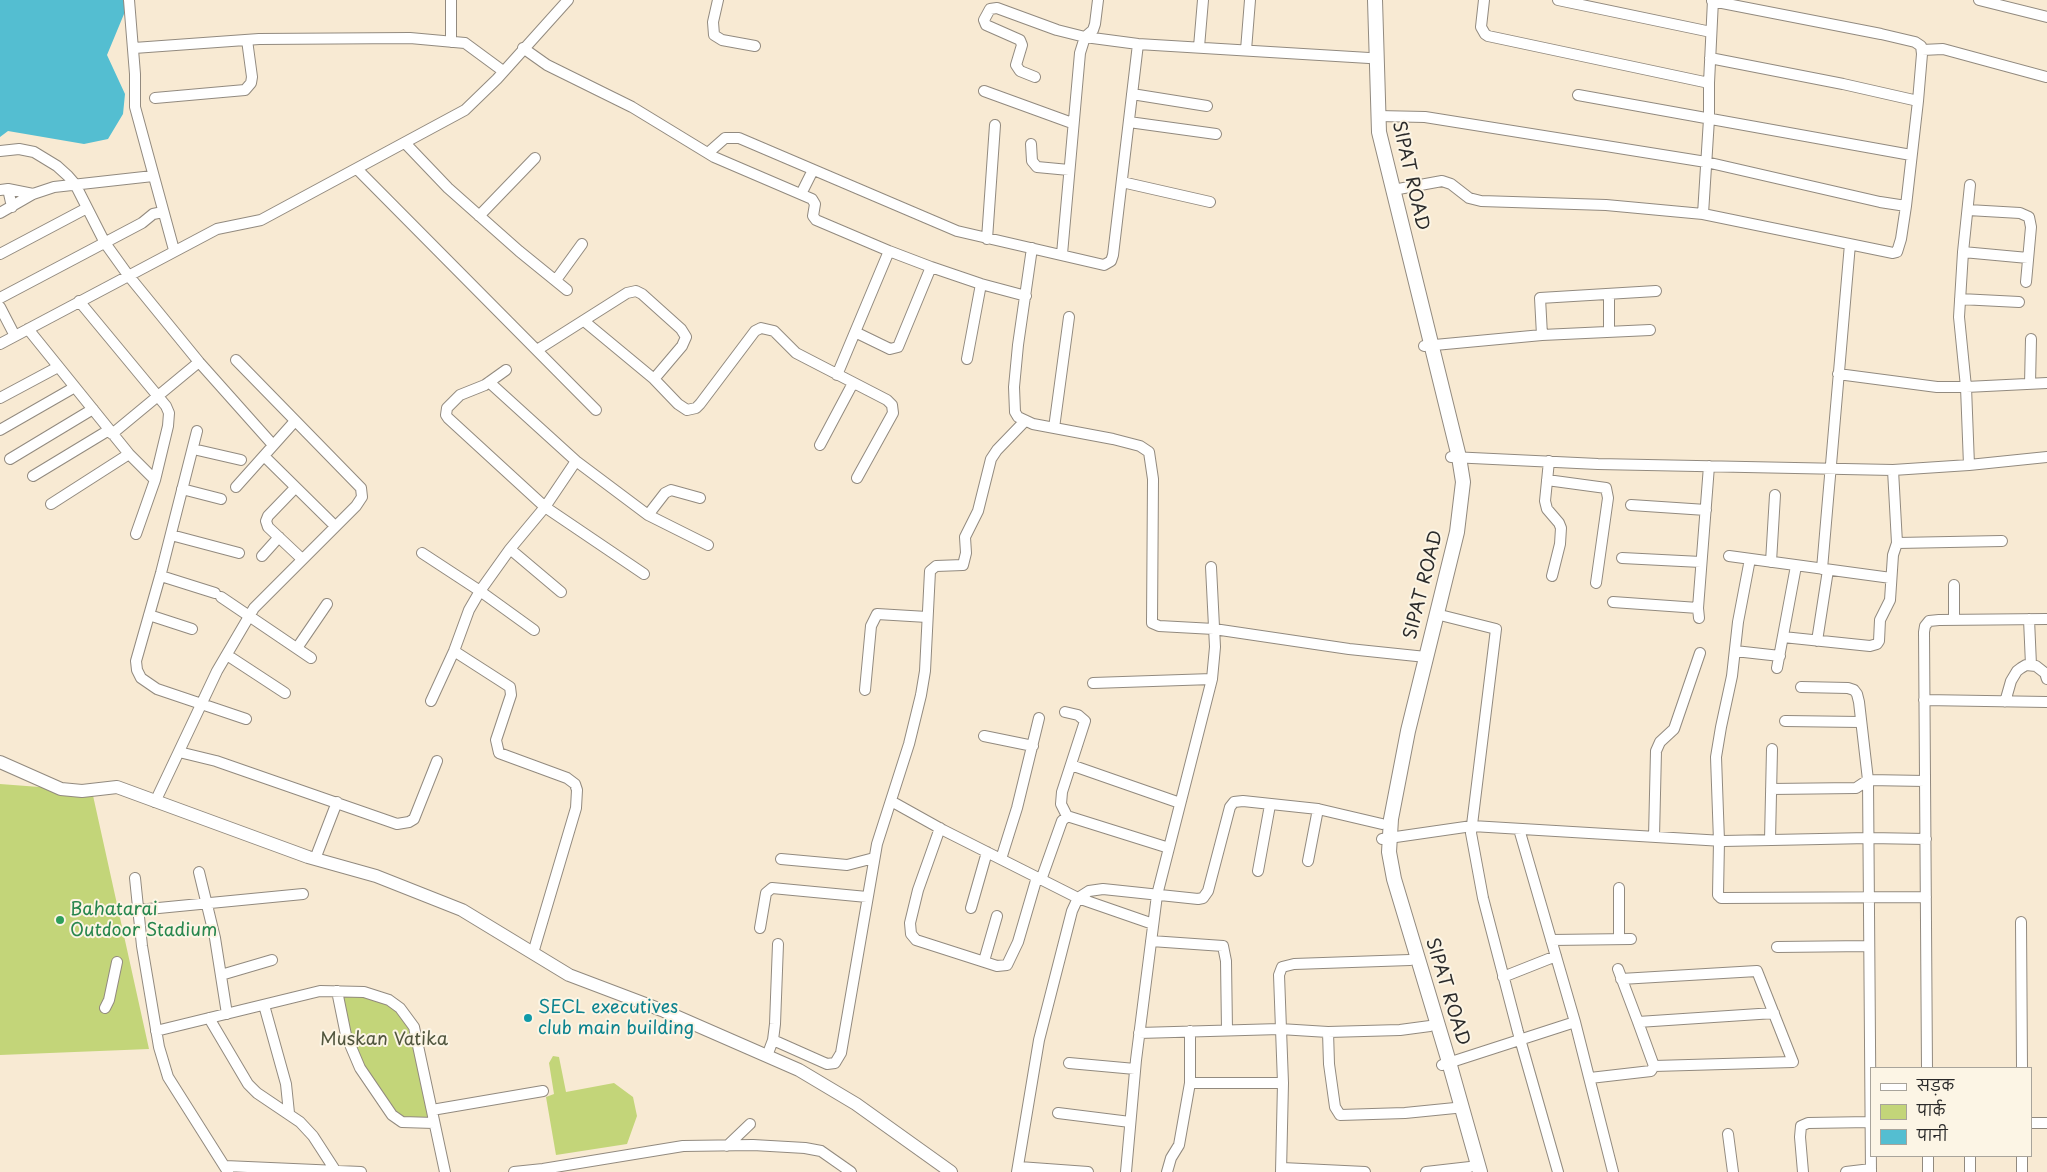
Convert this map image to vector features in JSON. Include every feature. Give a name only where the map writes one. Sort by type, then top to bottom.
[{"type":"highway","name":"SIPAT ROAD","points":[[1368,0],[1371,107],[1383,186],[1428,345]]},
{"type":"highway","name":"SIPAT ROAD","points":[[1375,0],[1379,132],[1462,482],[1457,532],[1436,614],[1408,695],[1382,824],[1394,879],[1473,1170]]},
{"type":"highway","name":"SIPAT ROAD","points":[[1455,457],[1452,517],[1382,855],[1386,876],[1410,960],[1430,1026],[1445,1063],[1455,1108],[1473,1170]]},
{"type":"main road","points":[[0,762],[61,789],[82,791],[117,787],[315,859],[376,876],[462,910],[569,975],[664,1011],[799,1070],[856,1104],[951,1172]]},
{"type":"street","points":[[129,0],[134,48],[135,107],[174,250]]},
{"type":"street","points":[[451,0],[451,42]]},
{"type":"street","points":[[0,344],[217,228],[261,220],[465,110],[568,0]]},
{"type":"street","points":[[718,0],[713,22],[714,35],[722,40],[755,46]]},
{"type":"street","points":[[1062,254],[1072,123],[1080,53],[1085,37],[1093,30],[1098,0]]},
{"type":"street","points":[[1199,47],[1203,0]]},
{"type":"street","points":[[1246,50],[1250,0]]},
{"type":"street","points":[[1484,0],[1481,27],[1488,36],[1708,83]]},
{"type":"street","points":[[1558,0],[1711,32]]},
{"type":"street","points":[[1393,190],[1442,181],[1451,184],[1469,198],[1481,201],[1606,205],[1703,214],[1897,252],[1902,239],[1918,101],[1922,50],[1918,43],[1712,0],[1708,83],[1709,119],[1703,214]]},
{"type":"street","points":[[1979,0],[2047,17]]},
{"type":"street","points":[[1035,77],[1020,71],[1016,65],[1022,45],[1020,40],[986,25],[984,20],[990,9],[998,8],[1057,30],[1085,37],[1138,44],[1370,58]]},
{"type":"street","points":[[134,48],[247,40],[410,38],[465,43],[503,71]]},
{"type":"street","points":[[155,98],[236,91],[249,87],[252,77],[247,40]]},
{"type":"street","points":[[708,153],[725,138],[739,138],[957,231],[1099,264],[1107,264],[1111,261],[1138,44]]},
{"type":"street","points":[[523,48],[547,65],[632,107],[708,153],[813,201],[815,204],[813,216],[816,220],[931,267],[981,284],[1026,296]]},
{"type":"street","points":[[1922,50],[1944,49],[2046,76]]},
{"type":"street","points":[[1710,58],[1918,101]]},
{"type":"street","points":[[984,91],[1072,123]]},
{"type":"street","points":[[1132,94],[1207,106]]},
{"type":"street","points":[[1578,95],[1911,155]]},
{"type":"street","points":[[1378,116],[1425,117],[1706,162],[1880,202],[1906,206]]},
{"type":"street","points":[[1129,122],[1216,134]]},
{"type":"street","points":[[986,238],[995,125]]},
{"type":"street","points":[[405,143],[448,188],[479,216],[568,290]]},
{"type":"street","points":[[1032,144],[1032,162],[1037,167],[1069,170]]},
{"type":"street","points":[[0,151],[19,149],[34,152],[57,166],[75,184],[106,243],[128,275],[199,362],[273,445]]},
{"type":"street","points":[[479,216],[535,158]]},
{"type":"street","points":[[358,169],[596,410]]},
{"type":"street","points":[[801,194],[813,170]]},
{"type":"street","points":[[0,213],[33,194],[54,187],[153,176]]},
{"type":"street","points":[[1122,182],[1210,202]]},
{"type":"street","points":[[1968,466],[1966,387],[1960,299],[1962,252],[1970,185]]},
{"type":"street","points":[[4,190],[33,194]]},
{"type":"street","points":[[4,190],[12,207]]},
{"type":"street","points":[[0,254],[87,208]]},
{"type":"street","points":[[1968,210],[2020,213],[2029,217],[2031,227],[2026,282]]},
{"type":"street","points":[[0,298],[106,243],[142,223],[153,214],[163,212]]},
{"type":"street","points":[[556,280],[582,244]]},
{"type":"street","points":[[1817,641],[1825,570],[1830,468],[1850,244]]},
{"type":"street","points":[[1032,248],[1018,345],[1014,396],[1015,412],[1024,422],[1113,439],[1140,446],[1149,452],[1153,479],[1152,623],[1159,626],[1214,629],[1349,649],[1422,656]]},
{"type":"street","points":[[837,375],[889,251]]},
{"type":"street","points":[[1962,252],[2028,258]]},
{"type":"street","points":[[855,332],[890,350],[898,347],[931,267]]},
{"type":"street","points":[[968,359],[981,284]]},
{"type":"street","points":[[537,350],[627,293],[636,291],[642,294],[681,329],[686,337],[682,346],[654,379]]},
{"type":"street","points":[[1542,335],[1540,298],[1656,291]]},
{"type":"street","points":[[1609,294],[1609,332]]},
{"type":"street","points":[[1960,299],[2019,302]]},
{"type":"street","points":[[79,302],[166,406],[169,418],[155,480],[136,534]]},
{"type":"street","points":[[0,307],[15,336]]},
{"type":"street","points":[[1054,428],[1069,317]]},
{"type":"street","points":[[584,321],[654,379],[682,408],[687,410],[696,408],[755,331],[761,328],[774,331],[796,353],[886,400],[893,408],[890,419],[857,478]]},
{"type":"street","points":[[28,329],[129,454],[155,480]]},
{"type":"street","points":[[1428,345],[1542,335],[1650,330]]},
{"type":"street","points":[[2030,384],[2031,338]]},
{"type":"street","points":[[155,802],[226,656],[254,608],[360,501],[362,493],[361,488],[236,360]]},
{"type":"street","points":[[33,476],[111,432],[199,362]]},
{"type":"street","points":[[0,398],[58,366]]},
{"type":"street","points":[[506,370],[489,382],[460,395],[447,408],[446,415],[545,507],[644,574]]},
{"type":"street","points":[[1838,374],[1937,387],[2047,383]]},
{"type":"street","points":[[489,382],[576,461],[648,515],[708,546]]},
{"type":"street","points":[[820,445],[853,383]]},
{"type":"street","points":[[0,430],[75,387]]},
{"type":"street","points":[[10,459],[93,409]]},
{"type":"street","points":[[236,487],[295,421]]},
{"type":"street","points":[[773,1040],[827,1064],[835,1062],[841,1053],[874,858],[909,744],[921,695],[925,671],[930,571],[936,566],[963,565],[966,553],[965,537],[978,511],[991,459],[997,450],[1024,422]]},
{"type":"street","points":[[197,431],[161,576],[136,661],[137,670],[141,678],[157,689],[246,719]]},
{"type":"street","points":[[192,449],[241,460]]},
{"type":"street","points":[[50,504],[129,454]]},
{"type":"street","points":[[264,456],[335,526]]},
{"type":"street","points":[[1455,457],[1893,470],[1968,466],[2047,457]]},
{"type":"street","points":[[431,701],[454,651],[469,610],[480,591],[510,549],[545,507],[576,461]]},
{"type":"street","points":[[1549,461],[1545,501],[1547,509],[1561,528],[1560,544],[1552,576]]},
{"type":"street","points":[[1613,602],[1699,613],[1709,466]]},
{"type":"street","points":[[1783,637],[1870,646],[1877,644],[1879,641],[1880,620],[1890,600],[1893,555],[1897,543],[1893,470]]},
{"type":"street","points":[[1547,480],[1606,488],[1608,498],[1596,583]]},
{"type":"street","points":[[295,488],[268,516],[266,521],[268,527],[302,559]]},
{"type":"street","points":[[182,489],[221,499]]},
{"type":"street","points":[[648,515],[665,493],[671,490],[700,498]]},
{"type":"street","points":[[1771,562],[1775,495]]},
{"type":"street","points":[[1631,505],[1706,510]]},
{"type":"street","points":[[171,535],[239,553]]},
{"type":"street","points":[[262,556],[279,538]]},
{"type":"street","points":[[1897,543],[2002,541]]},
{"type":"street","points":[[510,549],[561,592]]},
{"type":"street","points":[[422,553],[480,591],[534,630]]},
{"type":"street","points":[[1729,556],[1891,578]]},
{"type":"street","points":[[1622,558],[1701,562]]},
{"type":"street","points":[[1750,559],[1716,757],[1719,841],[1718,895],[1721,898],[1926,897]]},
{"type":"street","points":[[1777,668],[1796,566]]},
{"type":"street","points":[[1126,1172],[1139,1033],[1157,895],[1212,679],[1215,648],[1211,567]]},
{"type":"street","points":[[161,576],[218,595],[311,658]]},
{"type":"street","points":[[1954,585],[1954,619]]},
{"type":"street","points":[[296,648],[327,604]]},
{"type":"street","points":[[865,690],[871,626],[877,614],[927,617]]},
{"type":"street","points":[[1436,614],[1496,629],[1471,833],[1483,898],[1503,977],[1558,1172]]},
{"type":"street","points":[[149,615],[192,629]]},
{"type":"street","points":[[1927,1067],[1925,626],[1928,621],[1954,619],[2047,619]]},
{"type":"street","points":[[2029,619],[2031,665]]},
{"type":"street","points":[[454,651],[510,687],[511,695],[496,740],[499,754],[567,778],[575,784],[577,790],[576,808],[533,953]]},
{"type":"street","points":[[1735,651],[1780,656]]},
{"type":"street","points":[[1654,837],[1656,751],[1660,742],[1674,729],[1700,653]]},
{"type":"street","points":[[226,656],[285,693]]},
{"type":"street","points":[[2005,702],[2011,681],[2017,671],[2026,666],[2031,665],[2041,670],[2047,679]]},
{"type":"street","points":[[1093,683],[1212,679]]},
{"type":"street","points":[[1801,687],[1848,688],[1854,690],[1859,702],[1868,780],[1870,1067]]},
{"type":"street","points":[[1924,700],[2047,702]]},
{"type":"street","points":[[1065,712],[1078,716],[1085,721],[1061,800],[1067,816]]},
{"type":"street","points":[[1001,859],[1018,808],[1040,718]]},
{"type":"street","points":[[1785,721],[1860,722]]},
{"type":"street","points":[[984,736],[1033,746]]},
{"type":"street","points":[[1770,840],[1772,749]]},
{"type":"street","points":[[179,752],[216,761],[397,824],[409,822],[417,812],[437,761]]},
{"type":"street","points":[[1071,765],[1180,803]]},
{"type":"street","points":[[1771,789],[1856,788],[1868,780],[1925,781]]},
{"type":"street","points":[[891,800],[940,828],[1078,898],[1153,924]]},
{"type":"street","points":[[315,859],[337,802]]},
{"type":"street","points":[[1088,1172],[1018,1169],[1039,1040],[1072,910],[1078,898],[1089,891],[1103,889],[1203,898],[1208,891],[1232,804],[1243,802],[1318,809],[1382,824]]},
{"type":"street","points":[[1258,871],[1270,805]]},
{"type":"street","points":[[1308,861],[1318,809]]},
{"type":"street","points":[[940,828],[918,890],[910,922],[911,934],[916,940],[923,943],[1001,967],[1007,965],[1010,961],[1039,878],[1062,821],[1067,816]]},
{"type":"street","points":[[1067,816],[1168,848]]},
{"type":"street","points":[[1385,838],[1472,826],[1719,841],[1869,838],[1926,839]]},
{"type":"street","points":[[1518,829],[1575,1022],[1613,1172]]},
{"type":"street","points":[[970,908],[987,852]]},
{"type":"street","points":[[781,859],[846,865],[874,858]]},
{"type":"street","points":[[199,872],[207,904],[227,1014]]},
{"type":"street","points":[[135,878],[142,946],[158,1047],[168,1077],[226,1169],[361,1172]]},
{"type":"street","points":[[760,928],[766,893],[772,888],[867,897]]},
{"type":"street","points":[[1619,888],[1619,939]]},
{"type":"street","points":[[138,910],[303,894]]},
{"type":"street","points":[[984,961],[997,916]]},
{"type":"street","points":[[2021,922],[2022,1067]]},
{"type":"street","points":[[1551,940],[1631,939]]},
{"type":"street","points":[[1151,941],[1223,946],[1226,961],[1227,1030]]},
{"type":"street","points":[[767,1056],[773,1040],[778,944]]},
{"type":"street","points":[[1777,947],[1869,946]]},
{"type":"street","points":[[1503,977],[1556,956]]},
{"type":"street","points":[[221,975],[272,960]]},
{"type":"street","points":[[1365,1172],[1281,1170],[1283,1083],[1279,975],[1282,967],[1285,965],[1410,960]]},
{"type":"street","points":[[105,1008],[109,1000],[117,962]]},
{"type":"street","points":[[1757,971],[1793,1062],[1654,1066],[1620,974],[1757,971]]},
{"type":"street","points":[[156,1031],[320,991],[364,992],[389,1000],[408,1018],[414,1027],[444,1172]]},
{"type":"street","points":[[337,991],[346,1035],[360,1068],[392,1115],[402,1122],[434,1123]]},
{"type":"street","points":[[264,1005],[286,1084],[289,1113]]},
{"type":"street","points":[[1638,1022],[1774,1014]]},
{"type":"street","points":[[209,1018],[248,1084],[300,1122],[313,1136],[335,1170]]},
{"type":"street","points":[[1445,1063],[1575,1022]]},
{"type":"street","points":[[1139,1033],[1280,1029],[1328,1032],[1400,1030],[1430,1026]]},
{"type":"street","points":[[1167,1172],[1171,1158],[1179,1145],[1190,1082],[1190,1031]]},
{"type":"street","points":[[1328,1032],[1329,1064],[1335,1107],[1340,1115],[1455,1108]]},
{"type":"street","points":[[1069,1063],[1135,1069]]},
{"type":"street","points":[[1590,1078],[1651,1071],[1654,1066]]},
{"type":"street","points":[[1190,1082],[1283,1083]]},
{"type":"street","points":[[432,1110],[543,1091]]},
{"type":"street","points":[[1058,1113],[1130,1122]]},
{"type":"street","points":[[1804,1172],[1800,1137],[1801,1126],[1808,1123],[1870,1122]]},
{"type":"street","points":[[2032,1123],[2047,1123]]},
{"type":"street","points":[[727,1146],[750,1124]]},
{"type":"street","points":[[1728,1134],[1733,1172]]},
{"type":"street","points":[[514,1172],[683,1146],[804,1148],[821,1151],[851,1172]]},
{"type":"street","points":[[1846,1172],[1871,1171],[1871,1157]]},
{"type":"street","points":[[1928,1157],[1928,1172]]},
{"type":"street","points":[[1970,1157],[1970,1172]]},
{"type":"street","points":[[2022,1157],[2022,1172]]},
{"type":"street","points":[[1426,1172],[1473,1170]]},
{"type":"green space","name":"Bahatarai Outdoor Stadium","points":[[0,784],[92,791],[149,1049],[0,1055]]},
{"type":"green space","name":"Muskan Vatika","points":[[338,992],[389,1000],[408,1018],[434,1123],[402,1122],[360,1068]]},
{"type":"green space","points":[[553,1056],[559,1057],[566,1092],[614,1083],[633,1097],[637,1116],[627,1144],[556,1155],[546,1097],[554,1094],[549,1063]]},
{"type":"water","points":[[0,0],[124,0],[124,14],[107,55],[125,94],[123,114],[108,139],[84,144],[8,131],[0,137]]},
{"type":"place","name":"Bahatarai Outdoor Stadium","points":[[60,920]]},
{"type":"place","name":"SECL executives club main building","points":[[528,1018]]}]
